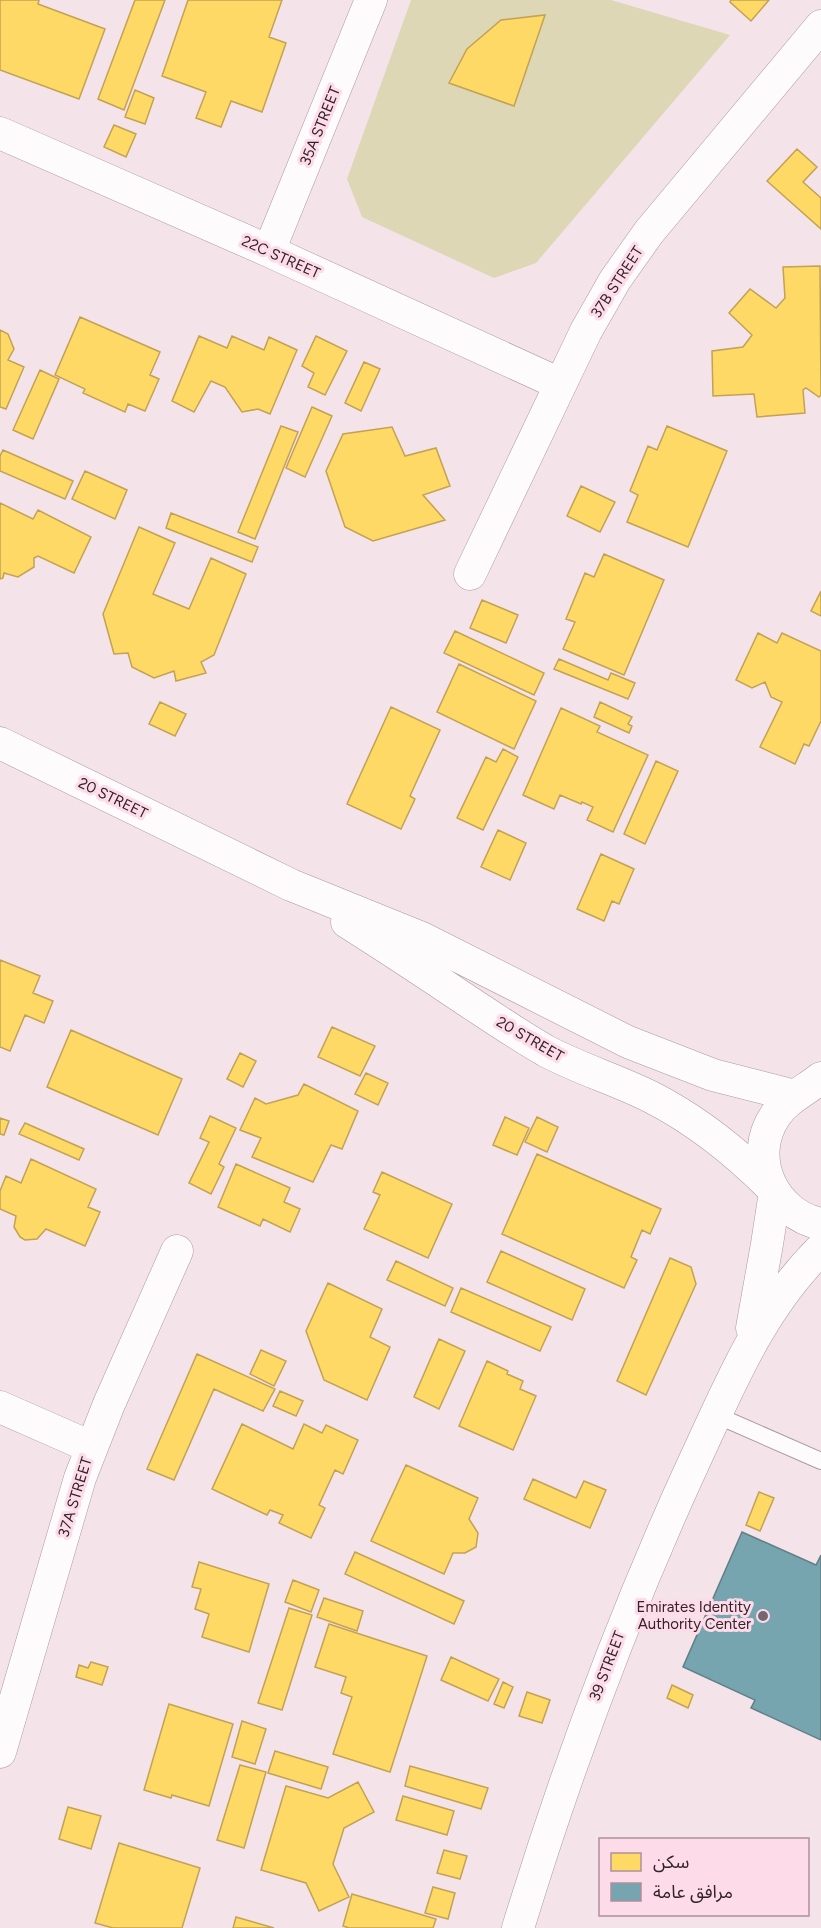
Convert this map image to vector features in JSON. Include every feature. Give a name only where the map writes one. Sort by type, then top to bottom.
[{"type":"street","name":"35A STREET","points":[[269,251],[371,0]]},
{"type":"street","name":"37B STREET","points":[[470,574],[585,331],[615,280],[649,232],[821,26]]},
{"type":"street","name":"22C STREET","points":[[0,133],[269,251],[560,384]]},
{"type":"street","name":"20 STREET","points":[[0,743],[291,885],[422,938],[628,1042],[673,1061],[723,1078],[811,1087]]},
{"type":"street","name":"20 STREET","points":[[291,885],[514,1032],[580,1067],[650,1097],[683,1115],[737,1154],[773,1189],[790,1210],[821,1224]]},
{"type":"street","points":[[773,1189],[763,1158],[766,1137],[775,1116],[783,1105],[811,1087]]},
{"type":"street","name":"39 STREET","points":[[748,1346],[759,1295],[773,1189]]},
{"type":"street","name":"39 STREET","points":[[518,1928],[567,1773],[593,1700],[656,1547],[748,1346],[768,1313],[821,1249]]},
{"type":"street","name":"37A STREET","points":[[0,1752],[71,1507],[91,1447],[177,1251]]},
{"type":"street","points":[[0,1407],[91,1447]]},
{"type":"lane","points":[[716,1415],[821,1461]]},
{"type":"shaded area","points":[[411,0],[611,0],[730,35],[536,263],[494,278],[362,217],[347,179]]},
{"type":"building: سكن","points":[[0,0],[39,0],[38,4],[105,29],[79,99],[0,70]]},
{"type":"building: سكن","points":[[135,0],[165,0],[124,110],[98,99]]},
{"type":"building: سكن","points":[[188,0],[282,0],[269,37],[286,43],[262,112],[231,101],[221,127],[196,118],[206,92],[162,76]]},
{"type":"building: سكن","points":[[731,0],[769,0],[751,21],[730,2]]},
{"type":"building: سكن","points":[[545,15],[514,106],[449,83],[467,49],[501,20]]},
{"type":"building: سكن","points":[[135,90],[154,98],[145,124],[125,117]]},
{"type":"building: سكن","points":[[114,125],[136,134],[126,157],[104,147]]},
{"type":"building: سكن","points":[[797,149],[817,167],[803,182],[821,198],[821,229],[767,181]]},
{"type":"building: سكن","points":[[820,266],[821,395],[819,397],[806,388],[803,390],[805,413],[757,417],[754,394],[713,396],[712,351],[743,347],[752,335],[729,313],[750,289],[776,308],[785,298],[783,267]]},
{"type":"building: سكن","points":[[80,317],[160,352],[150,375],[159,379],[145,411],[128,404],[125,412],[83,393],[85,389],[55,375]]},
{"type":"building: سكن","points":[[0,330],[8,334],[14,349],[8,360],[24,367],[6,409],[0,407]]},
{"type":"building: سكن","points":[[199,336],[227,348],[232,336],[264,350],[269,337],[297,350],[270,414],[258,409],[242,412],[225,387],[211,381],[194,412],[172,401]]},
{"type":"building: سكن","points":[[316,336],[347,351],[325,395],[308,387],[314,373],[302,366]]},
{"type":"building: سكن","points":[[364,362],[380,369],[361,411],[345,403]]},
{"type":"building: سكن","points":[[40,370],[59,379],[33,439],[13,430]]},
{"type":"building: سكن","points":[[312,407],[332,416],[305,477],[286,468]]},
{"type":"building: سكن","points":[[281,426],[298,432],[255,539],[238,532]]},
{"type":"building: سكن","points":[[667,426],[727,451],[688,547],[627,522],[638,495],[630,491],[648,446],[657,450]]},
{"type":"building: سكن","points":[[392,427],[405,456],[436,448],[450,486],[423,495],[445,520],[373,541],[345,527],[326,471],[343,434]]},
{"type":"building: سكن","points":[[3,450],[73,481],[65,499],[0,471],[0,456]]},
{"type":"building: سكن","points":[[85,471],[127,490],[115,519],[72,499]]},
{"type":"building: سكن","points":[[581,486],[615,502],[600,532],[567,516]]},
{"type":"building: سكن","points":[[0,503],[33,519],[38,510],[91,537],[74,573],[38,556],[34,558],[34,567],[18,577],[4,573],[3,578],[0,579]]},
{"type":"building: سكن","points":[[171,513],[258,547],[252,562],[166,528]]},
{"type":"building: سكن","points":[[139,527],[175,543],[153,594],[189,609],[211,558],[246,574],[214,655],[201,662],[206,673],[176,681],[174,671],[154,678],[132,667],[128,653],[114,654],[103,614]]},
{"type":"building: سكن","points":[[604,554],[664,580],[624,675],[563,649],[575,622],[566,619],[585,573],[594,577]]},
{"type":"building: سكن","points":[[821,591],[821,616],[811,611]]},
{"type":"building: سكن","points":[[482,600],[518,615],[506,643],[470,628]]},
{"type":"building: سكن","points":[[455,631],[544,673],[534,695],[444,653]]},
{"type":"building: سكن","points":[[758,633],[777,643],[782,633],[821,651],[821,721],[809,746],[804,744],[795,764],[760,747],[782,702],[771,697],[765,682],[752,688],[736,680]]},
{"type":"building: سكن","points":[[559,659],[608,680],[611,673],[635,683],[628,699],[554,669]]},
{"type":"building: سكن","points":[[459,664],[536,701],[514,749],[437,712]]},
{"type":"building: سكن","points":[[160,702],[186,714],[175,736],[149,724]]},
{"type":"building: سكن","points":[[600,702],[632,717],[628,724],[632,726],[629,733],[594,717]]},
{"type":"building: سكن","points":[[391,707],[440,730],[410,796],[415,799],[401,829],[347,804]]},
{"type":"building: سكن","points":[[561,708],[600,726],[597,732],[648,755],[613,832],[587,820],[593,807],[582,802],[581,804],[560,795],[554,809],[523,795]]},
{"type":"building: سكن","points":[[503,749],[518,757],[483,830],[457,818],[486,757],[496,762]]},
{"type":"building: سكن","points":[[656,761],[678,771],[645,844],[624,834]]},
{"type":"building: سكن","points":[[498,830],[526,843],[510,880],[481,867]]},
{"type":"building: سكن","points":[[601,854],[634,869],[619,904],[612,901],[604,921],[577,909]]},
{"type":"building: سكن","points":[[0,960],[40,976],[33,993],[53,1001],[44,1023],[25,1015],[10,1051],[0,1047]]},
{"type":"building: سكن","points":[[332,1027],[375,1046],[360,1076],[318,1057]]},
{"type":"building: سكن","points":[[71,1030],[182,1079],[158,1135],[47,1087]]},
{"type":"building: سكن","points":[[240,1053],[256,1061],[243,1087],[227,1079]]},
{"type":"building: سكن","points":[[366,1073],[388,1083],[378,1105],[355,1094]]},
{"type":"building: سكن","points":[[304,1084],[358,1111],[342,1149],[331,1145],[313,1182],[252,1157],[261,1138],[240,1130],[255,1098],[266,1104],[298,1095]]},
{"type":"building: سكن","points":[[210,1116],[236,1128],[219,1164],[224,1167],[211,1194],[189,1183],[209,1142],[200,1138]]},
{"type":"building: سكن","points":[[505,1117],[529,1128],[517,1155],[493,1145]]},
{"type":"building: سكن","points":[[537,1117],[558,1127],[547,1152],[525,1142]]},
{"type":"building: سكن","points":[[0,1118],[9,1121],[4,1135],[0,1134]]},
{"type":"building: سكن","points":[[25,1123],[84,1149],[79,1160],[19,1134]]},
{"type":"building: سكن","points":[[537,1154],[661,1209],[650,1234],[642,1230],[631,1257],[637,1260],[624,1288],[502,1234]]},
{"type":"building: سكن","points":[[31,1159],[96,1189],[88,1207],[100,1212],[85,1246],[46,1229],[37,1239],[25,1240],[20,1237],[14,1227],[16,1216],[0,1209],[0,1191],[6,1176],[21,1183]]},
{"type":"building: سكن","points":[[236,1164],[290,1188],[284,1202],[300,1209],[290,1232],[263,1219],[260,1226],[218,1207]]},
{"type":"building: سكن","points":[[382,1172],[452,1204],[428,1258],[364,1229],[380,1195],[373,1192]]},
{"type":"building: سكن","points":[[501,1251],[585,1289],[572,1320],[487,1282]]},
{"type":"building: سكن","points":[[670,1258],[691,1267],[696,1284],[646,1395],[617,1381]]},
{"type":"building: سكن","points":[[396,1261],[453,1288],[445,1306],[387,1280]]},
{"type":"building: سكن","points":[[328,1283],[382,1309],[370,1337],[390,1347],[367,1400],[324,1380],[306,1331]]},
{"type":"building: سكن","points":[[461,1288],[551,1327],[540,1351],[451,1312]]},
{"type":"building: سكن","points":[[439,1339],[465,1351],[439,1409],[414,1397]]},
{"type":"building: سكن","points":[[261,1350],[286,1361],[274,1386],[250,1374]]},
{"type":"building: سكن","points":[[197,1354],[275,1389],[263,1411],[214,1389],[174,1480],[147,1469]]},
{"type":"building: سكن","points":[[487,1361],[523,1381],[520,1389],[536,1396],[513,1450],[459,1426]]},
{"type":"building: سكن","points":[[280,1391],[303,1401],[296,1416],[273,1406]]},
{"type":"building: سكن","points":[[242,1424],[293,1449],[304,1424],[322,1433],[326,1425],[358,1440],[343,1474],[335,1470],[319,1505],[325,1508],[311,1538],[279,1523],[283,1515],[270,1510],[267,1515],[212,1489]]},
{"type":"building: سكن","points":[[406,1465],[478,1498],[469,1519],[478,1533],[476,1547],[465,1553],[453,1553],[444,1574],[371,1541]]},
{"type":"building: سكن","points":[[533,1479],[576,1498],[584,1481],[606,1490],[590,1528],[524,1499]]},
{"type":"building: سكن","points":[[759,1492],[774,1498],[760,1531],[746,1525]]},
{"type":"building: سكن","points":[[355,1552],[464,1601],[454,1624],[345,1574]]},
{"type":"building: سكن","points":[[199,1562],[269,1584],[249,1652],[202,1637],[209,1614],[195,1609],[201,1589],[192,1587]]},
{"type":"building: سكن","points":[[293,1580],[319,1590],[311,1612],[285,1602]]},
{"type":"building: سكن","points":[[324,1598],[363,1611],[357,1631],[317,1617]]},
{"type":"building: سكن","points":[[289,1608],[312,1615],[282,1710],[258,1703]]},
{"type":"building: سكن","points":[[329,1624],[427,1656],[390,1772],[333,1754],[352,1697],[341,1693],[346,1677],[315,1667]]},
{"type":"building: سكن","points":[[451,1657],[499,1679],[488,1701],[441,1680]]},
{"type":"building: سكن","points":[[91,1662],[108,1667],[102,1685],[76,1677],[79,1665],[88,1668]]},
{"type":"building: سكن","points":[[503,1682],[513,1687],[504,1708],[494,1704]]},
{"type":"building: سكن","points":[[672,1685],[693,1695],[688,1708],[667,1698]]},
{"type":"building: سكن","points":[[527,1692],[550,1700],[542,1723],[519,1716]]},
{"type":"building: سكن","points":[[169,1704],[233,1724],[209,1806],[172,1795],[171,1798],[144,1790]]},
{"type":"building: سكن","points":[[242,1721],[266,1729],[255,1764],[232,1757]]},
{"type":"building: سكن","points":[[275,1751],[328,1767],[321,1789],[268,1773]]},
{"type":"building: سكن","points":[[240,1765],[266,1772],[244,1848],[217,1840]]},
{"type":"building: سكن","points":[[410,1766],[488,1788],[481,1809],[405,1786]]},
{"type":"building: سكن","points":[[358,1782],[374,1812],[344,1828],[333,1864],[349,1897],[319,1911],[306,1883],[261,1870],[286,1786],[328,1798]]},
{"type":"building: سكن","points":[[403,1796],[454,1811],[447,1835],[396,1820]]},
{"type":"building: سكن","points":[[68,1807],[101,1816],[91,1849],[59,1839]]},
{"type":"building: سكن","points":[[119,1843],[200,1868],[182,1928],[113,1928],[95,1923]]},
{"type":"building: سكن","points":[[444,1850],[467,1856],[460,1879],[437,1873]]},
{"type":"building: سكن","points":[[433,1887],[455,1893],[448,1919],[425,1913]]},
{"type":"building: سكن","points":[[352,1894],[436,1919],[433,1928],[349,1928],[343,1926]]},
{"type":"building: سكن","points":[[236,1917],[274,1928],[233,1928]]},
{"type":"building: مرافق عامة","name":"Emirates Identity Authority Center","points":[[742,1532],[816,1565],[821,1555],[821,1740],[751,1708],[755,1700],[683,1667]]},
{"type":"place","name":"Emirates Identity Authority Center","points":[[763,1616]]}]
